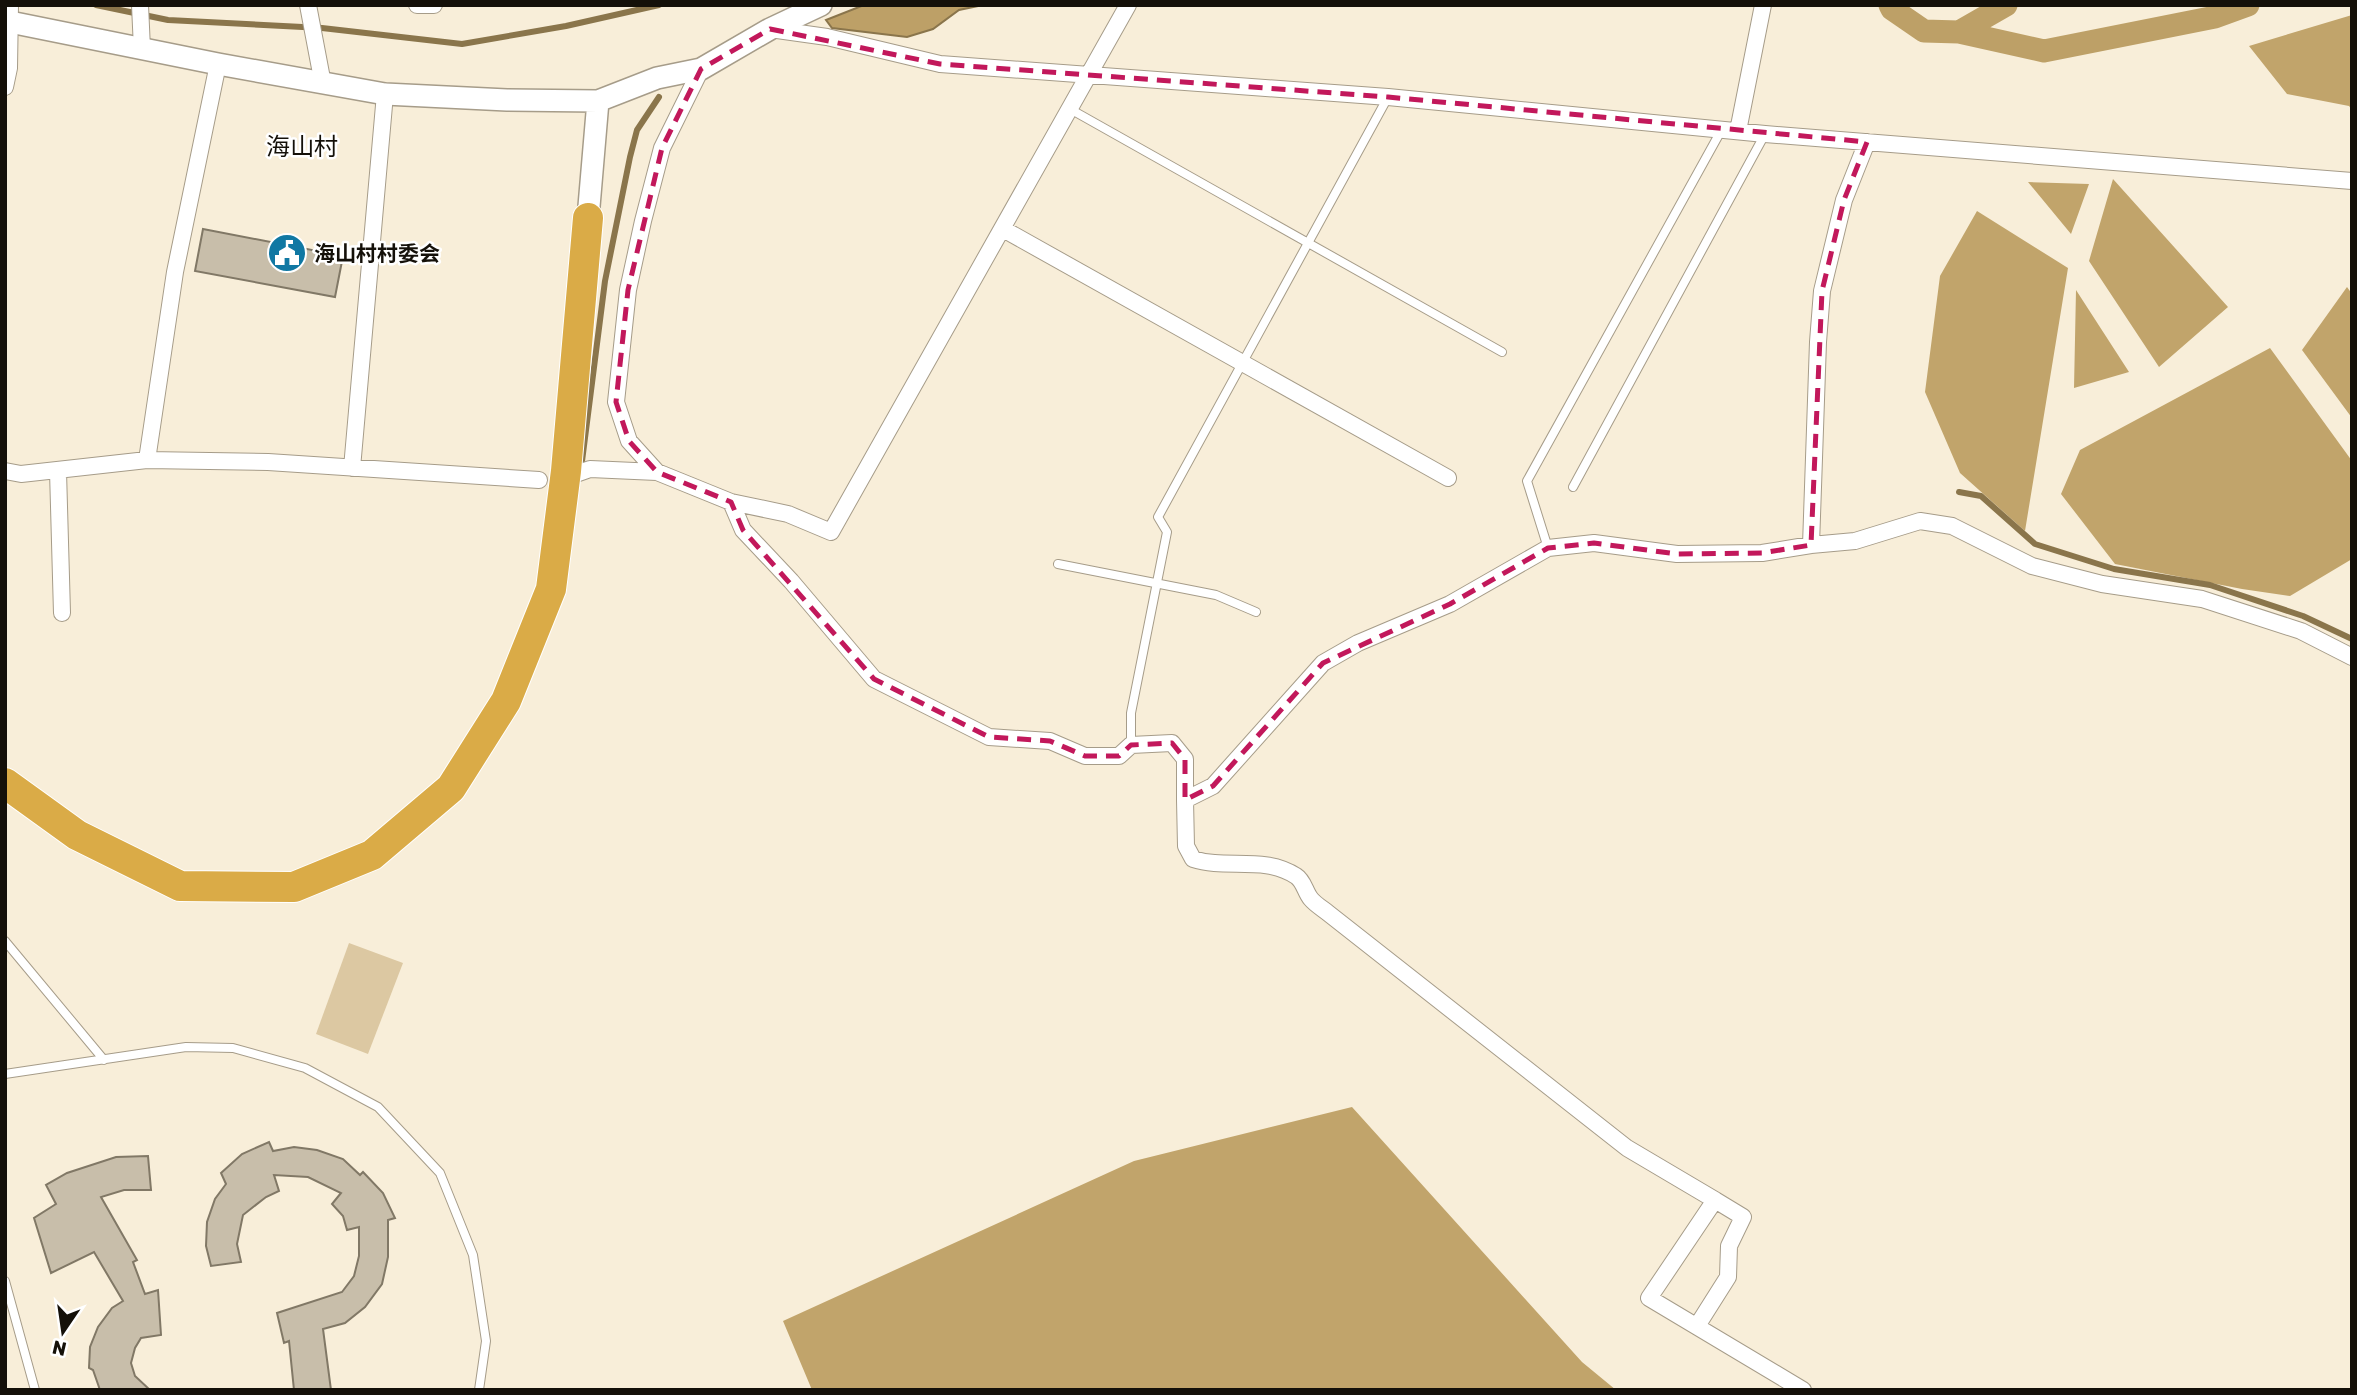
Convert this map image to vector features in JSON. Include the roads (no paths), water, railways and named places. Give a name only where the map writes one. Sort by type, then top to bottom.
[{"type":"highway","points":[[10,785],[77,835],[180,886],[294,887],[372,855],[451,788],[506,701],[551,589],[566,471],[588,218]]},
{"type":"street","points":[[140,5],[142,38]]},
{"type":"street","points":[[420,5],[434,5]]},
{"type":"street","points":[[573,475],[590,470],[657,472],[732,502],[788,514],[831,532],[1128,5]]},
{"type":"street","points":[[1730,130],[1763,5]]},
{"type":"street","points":[[5,87],[9,68],[8,16],[142,38],[218,64],[385,94],[598,101],[657,78],[701,69],[816,6]]},
{"type":"street","points":[[308,11],[323,84]]},
{"type":"street","points":[[770,29],[827,37],[940,64],[1388,97],[1765,134],[2352,181]]},
{"type":"street","points":[[148,460],[175,272],[218,64]]},
{"type":"street","points":[[657,472],[629,441],[617,402],[628,290],[662,148],[701,69]]},
{"type":"street","points":[[352,468],[385,94]]},
{"type":"street","points":[[588,218],[598,101]]},
{"type":"street","points":[[1811,545],[1822,291],[1844,200],[1867,142]]},
{"type":"street","points":[[1003,229],[1448,478]]},
{"type":"street","points":[[5,471],[21,474],[148,460],[268,462],[539,480]]},
{"type":"street","points":[[58,471],[62,613]]},
{"type":"street","points":[[732,502],[744,530],[874,679],[989,737],[1050,741],[1085,756],[1119,756],[1131,745],[1172,743],[1185,759],[1186,846],[1193,859],[1210,864],[1263,864],[1285,869],[1300,878],[1310,898],[1328,913],[1627,1148],[1743,1217],[1729,1246],[1728,1277],[1697,1326]]},
{"type":"street","points":[[1185,800],[1213,786],[1322,663],[1358,643],[1450,604],[1548,548],[1594,543],[1677,554],[1762,553],[1854,541],[1920,520],[1952,526],[2032,566],[2102,584],[2202,599],[2301,631],[2352,657]]},
{"type":"street","points":[[1715,1200],[1649,1298],[1803,1390]]},
{"type":"lane","points":[[1131,745],[1130,713],[1167,532],[1158,517],[1388,97]]},
{"type":"lane","points":[[1070,109],[1502,352]]},
{"type":"lane","points":[[1548,548],[1527,481],[1730,130]]},
{"type":"lane","points":[[1573,487],[1765,134]]},
{"type":"lane","points":[[1058,564],[1216,594],[1256,612]]},
{"type":"lane","points":[[5,942],[104,1060]]},
{"type":"lane","points":[[5,1074],[186,1047],[233,1048],[305,1068],[378,1107],[440,1173],[473,1255],[486,1341],[479,1390]]},
{"type":"lane","points":[[5,1280],[35,1390]]},
{"type":"waterway","points":[[96,5],[168,20],[322,28],[462,44],[566,26],[659,5]]},
{"type":"waterway","points":[[1890,5],[1924,31],[1959,32],[2006,5]]},
{"type":"waterway","points":[[1959,32],[2044,51],[2215,17],[2248,5]]},
{"type":"waterway","points":[[581,469],[605,281],[630,157],[637,130],[659,97]]},
{"type":"waterway","points":[[1959,492],[1981,496],[2035,544],[2114,569],[2210,585],[2303,616],[2352,639]]},
{"type":"place","name":"海山村村委会","points":[[287,253]]},
{"type":"district","name":"海山村","points":[[302,147]]}]
